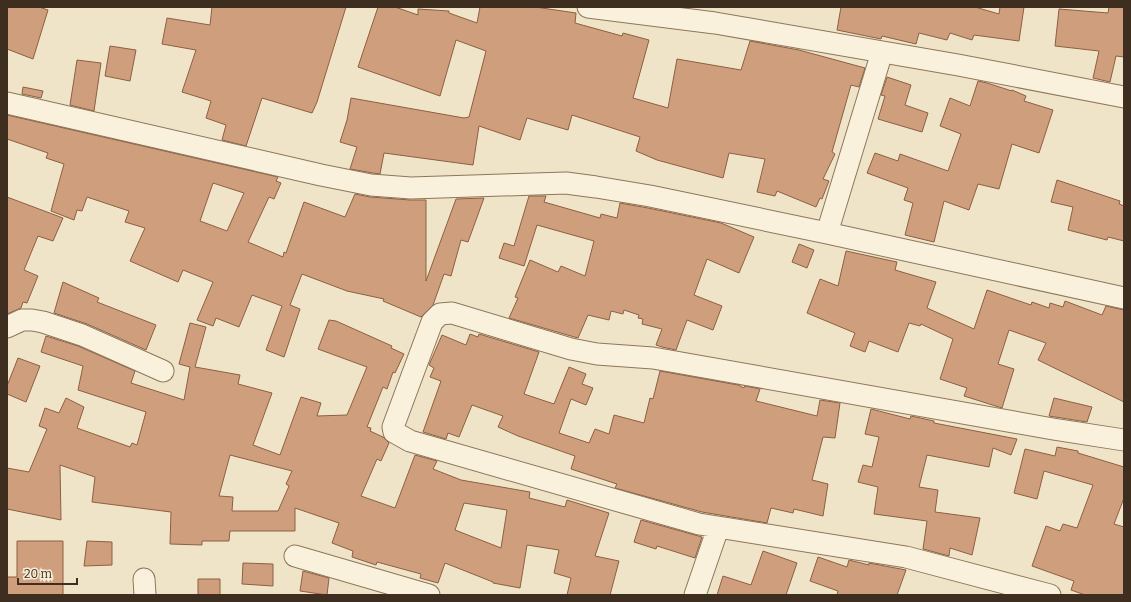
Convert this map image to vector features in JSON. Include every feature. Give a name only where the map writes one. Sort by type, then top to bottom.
[{"type":"street","points":[[588,7],[715,23],[958,64],[1124,97]]},
{"type":"street","points":[[827,233],[882,52]]},
{"type":"street","points":[[7,103],[321,175],[372,185],[411,188],[566,183],[650,196],[1124,298]]},
{"type":"street","points":[[1050,595],[906,557],[699,524],[410,441],[394,432],[393,427],[432,322],[440,314],[452,313],[571,349],[597,354],[653,358],[719,371],[1124,440]]},
{"type":"street","points":[[7,327],[22,320],[43,322],[82,335],[163,371]]},
{"type":"street","points":[[695,595],[718,528]]},
{"type":"street","points":[[296,556],[429,595]]},
{"type":"building","points":[[7,7],[39,7],[48,10],[33,59],[7,49]]},
{"type":"building","points":[[212,7],[346,7],[317,102],[312,113],[262,98],[246,146],[222,140],[226,125],[206,118],[211,101],[182,92],[196,50],[162,44],[167,18],[210,25]]},
{"type":"building","points":[[378,7],[395,7],[418,15],[418,9],[449,11],[449,13],[477,23],[480,7],[535,7],[576,13],[575,23],[622,36],[623,33],[649,40],[633,98],[668,108],[677,59],[741,70],[750,41],[799,50],[865,68],[859,87],[851,85],[832,152],[835,154],[823,179],[829,181],[822,199],[820,198],[816,207],[777,191],[775,196],[757,192],[765,159],[729,153],[723,178],[657,160],[636,151],[640,137],[572,115],[568,130],[527,118],[520,140],[479,126],[473,165],[384,153],[380,174],[350,169],[357,147],[340,142],[347,120],[351,98],[464,118],[469,117],[486,51],[456,40],[440,96],[358,67]]},
{"type":"building","points":[[841,7],[975,7],[999,14],[1000,7],[1024,7],[1019,41],[974,35],[972,40],[950,33],[947,40],[919,33],[916,44],[882,36],[881,39],[837,30]]},
{"type":"building","points":[[1109,7],[1124,7],[1124,57],[1116,56],[1110,82],[1093,78],[1099,51],[1055,46],[1059,9],[1108,13]]},
{"type":"building","points":[[110,46],[136,50],[130,81],[105,76]]},
{"type":"building","points":[[77,60],[101,63],[94,111],[70,105]]},
{"type":"building","points":[[887,77],[911,85],[905,105],[928,113],[922,132],[878,119],[885,96],[881,95]]},
{"type":"building","points":[[978,81],[1012,90],[1026,96],[1024,101],[1053,110],[1039,153],[1012,144],[999,189],[978,184],[969,210],[944,201],[934,242],[905,235],[913,203],[904,200],[908,188],[867,173],[875,153],[898,161],[900,154],[948,171],[961,134],[940,126],[950,98],[970,106]]},
{"type":"building","points":[[23,87],[43,91],[41,98],[22,94]]},
{"type":"building","points":[[7,115],[278,177],[276,181],[281,183],[274,199],[269,197],[248,242],[283,257],[284,252],[286,253],[304,202],[345,217],[355,194],[370,197],[426,200],[426,281],[456,199],[484,198],[468,242],[461,240],[451,276],[444,274],[433,305],[421,317],[383,301],[384,299],[347,291],[302,274],[290,305],[300,309],[284,357],[266,350],[282,306],[252,295],[239,327],[216,318],[213,326],[197,320],[213,282],[183,270],[178,282],[130,261],[145,228],[125,222],[129,211],[87,197],[82,211],[77,210],[74,220],[51,211],[64,164],[46,158],[48,153],[7,139]],"holes":[[[213,183],[244,193],[227,231],[200,221]]]},
{"type":"building","points":[[1057,180],[1120,201],[1119,204],[1124,206],[1124,241],[1108,237],[1107,240],[1068,230],[1073,207],[1051,202]]},
{"type":"building","points":[[529,196],[546,196],[544,202],[600,218],[601,214],[617,218],[620,203],[648,208],[721,223],[754,237],[739,273],[707,259],[694,295],[722,306],[713,330],[687,320],[676,350],[662,347],[656,345],[662,329],[642,324],[643,319],[638,318],[639,315],[624,310],[623,314],[611,311],[609,320],[588,315],[578,338],[509,318],[518,298],[515,297],[530,260],[558,272],[561,266],[585,276],[594,241],[537,225],[524,266],[499,258],[504,243],[514,246]]},
{"type":"building","points":[[7,197],[63,218],[53,241],[38,236],[24,270],[38,276],[27,303],[23,302],[21,308],[7,314]]},
{"type":"building","points":[[799,244],[814,250],[807,268],[792,262]]},
{"type":"building","points":[[846,251],[897,262],[895,270],[936,282],[927,308],[974,329],[987,290],[1031,305],[1032,302],[1049,308],[1050,303],[1063,307],[1065,301],[1102,315],[1106,306],[1124,310],[1124,402],[1038,360],[1046,343],[1009,330],[998,364],[1014,369],[1002,408],[964,396],[967,388],[940,379],[953,339],[921,324],[920,326],[909,323],[898,352],[869,341],[865,352],[850,346],[855,333],[807,313],[820,279],[838,286]]},
{"type":"building","points":[[63,282],[99,298],[97,302],[156,325],[146,350],[87,324],[54,313]]},
{"type":"building","points":[[329,320],[336,321],[392,346],[391,348],[404,354],[395,373],[393,372],[387,389],[383,387],[367,427],[371,428],[370,431],[383,437],[389,443],[381,461],[377,459],[361,496],[395,508],[415,455],[437,461],[433,469],[461,480],[530,492],[529,498],[565,507],[567,500],[609,513],[595,556],[619,561],[610,595],[567,595],[571,578],[554,573],[559,550],[527,545],[520,588],[493,583],[445,563],[438,583],[420,578],[421,574],[377,562],[376,565],[352,557],[353,551],[332,543],[339,523],[295,508],[295,531],[230,531],[229,541],[202,541],[202,545],[170,544],[171,512],[92,502],[95,477],[60,465],[61,520],[7,509],[7,468],[29,472],[47,429],[39,426],[45,408],[59,413],[66,398],[84,407],[77,428],[130,447],[132,443],[137,445],[146,412],[78,390],[83,366],[41,352],[46,336],[78,346],[135,371],[131,383],[184,400],[190,367],[179,364],[190,323],[206,327],[195,367],[240,375],[238,384],[272,393],[253,445],[280,455],[301,397],[321,403],[317,416],[347,415],[367,367],[318,349]],"holes":[[[230,455],[292,471],[286,484],[289,486],[278,511],[232,511],[233,497],[219,496]],[[464,503],[507,510],[501,548],[455,530]]]},
{"type":"building","points":[[470,334],[478,337],[479,334],[539,352],[524,394],[554,404],[569,367],[586,374],[582,384],[593,388],[586,405],[571,399],[559,433],[589,443],[595,429],[609,434],[614,415],[644,423],[650,398],[653,399],[660,371],[738,385],[744,388],[745,386],[760,389],[756,401],[817,416],[820,400],[840,403],[835,438],[823,437],[812,480],[828,484],[823,516],[794,509],[793,513],[771,508],[767,523],[702,512],[615,488],[617,484],[571,469],[575,456],[518,436],[498,427],[503,416],[472,405],[459,437],[448,433],[446,439],[423,432],[441,381],[430,377],[434,368],[429,365],[442,335],[466,345]]},
{"type":"building","points":[[18,358],[40,366],[26,402],[7,394],[7,386]]},
{"type":"building","points":[[1054,398],[1092,407],[1087,422],[1049,416]]},
{"type":"building","points":[[871,409],[910,419],[911,416],[934,421],[934,423],[1017,439],[1011,455],[993,448],[989,467],[927,455],[919,487],[938,490],[935,512],[980,518],[972,555],[950,548],[949,556],[923,549],[927,521],[874,514],[878,487],[858,482],[863,465],[872,467],[879,437],[865,434]]},
{"type":"building","points":[[1057,447],[1078,451],[1078,453],[1124,467],[1124,498],[1114,524],[1124,527],[1124,595],[1085,595],[1071,590],[1074,581],[1032,566],[1046,526],[1060,531],[1063,524],[1077,528],[1093,485],[1044,471],[1037,499],[1014,493],[1025,449],[1055,456]]},
{"type":"building","points":[[641,520],[702,537],[695,558],[657,546],[656,549],[634,542]]},
{"type":"building","points":[[17,541],[63,541],[63,595],[7,595],[7,577],[17,577]]},
{"type":"building","points":[[87,541],[112,542],[112,565],[84,566]]},
{"type":"building","points":[[763,551],[797,563],[786,595],[717,595],[723,576],[751,585]]},
{"type":"building","points":[[818,557],[847,567],[849,560],[869,565],[869,563],[906,570],[897,595],[837,595],[838,591],[810,581]]},
{"type":"building","points":[[243,563],[273,564],[273,586],[242,584]]},
{"type":"building","points":[[303,571],[329,578],[327,595],[300,591]]},
{"type":"building","points":[[198,579],[220,579],[220,595],[198,595]]}]
